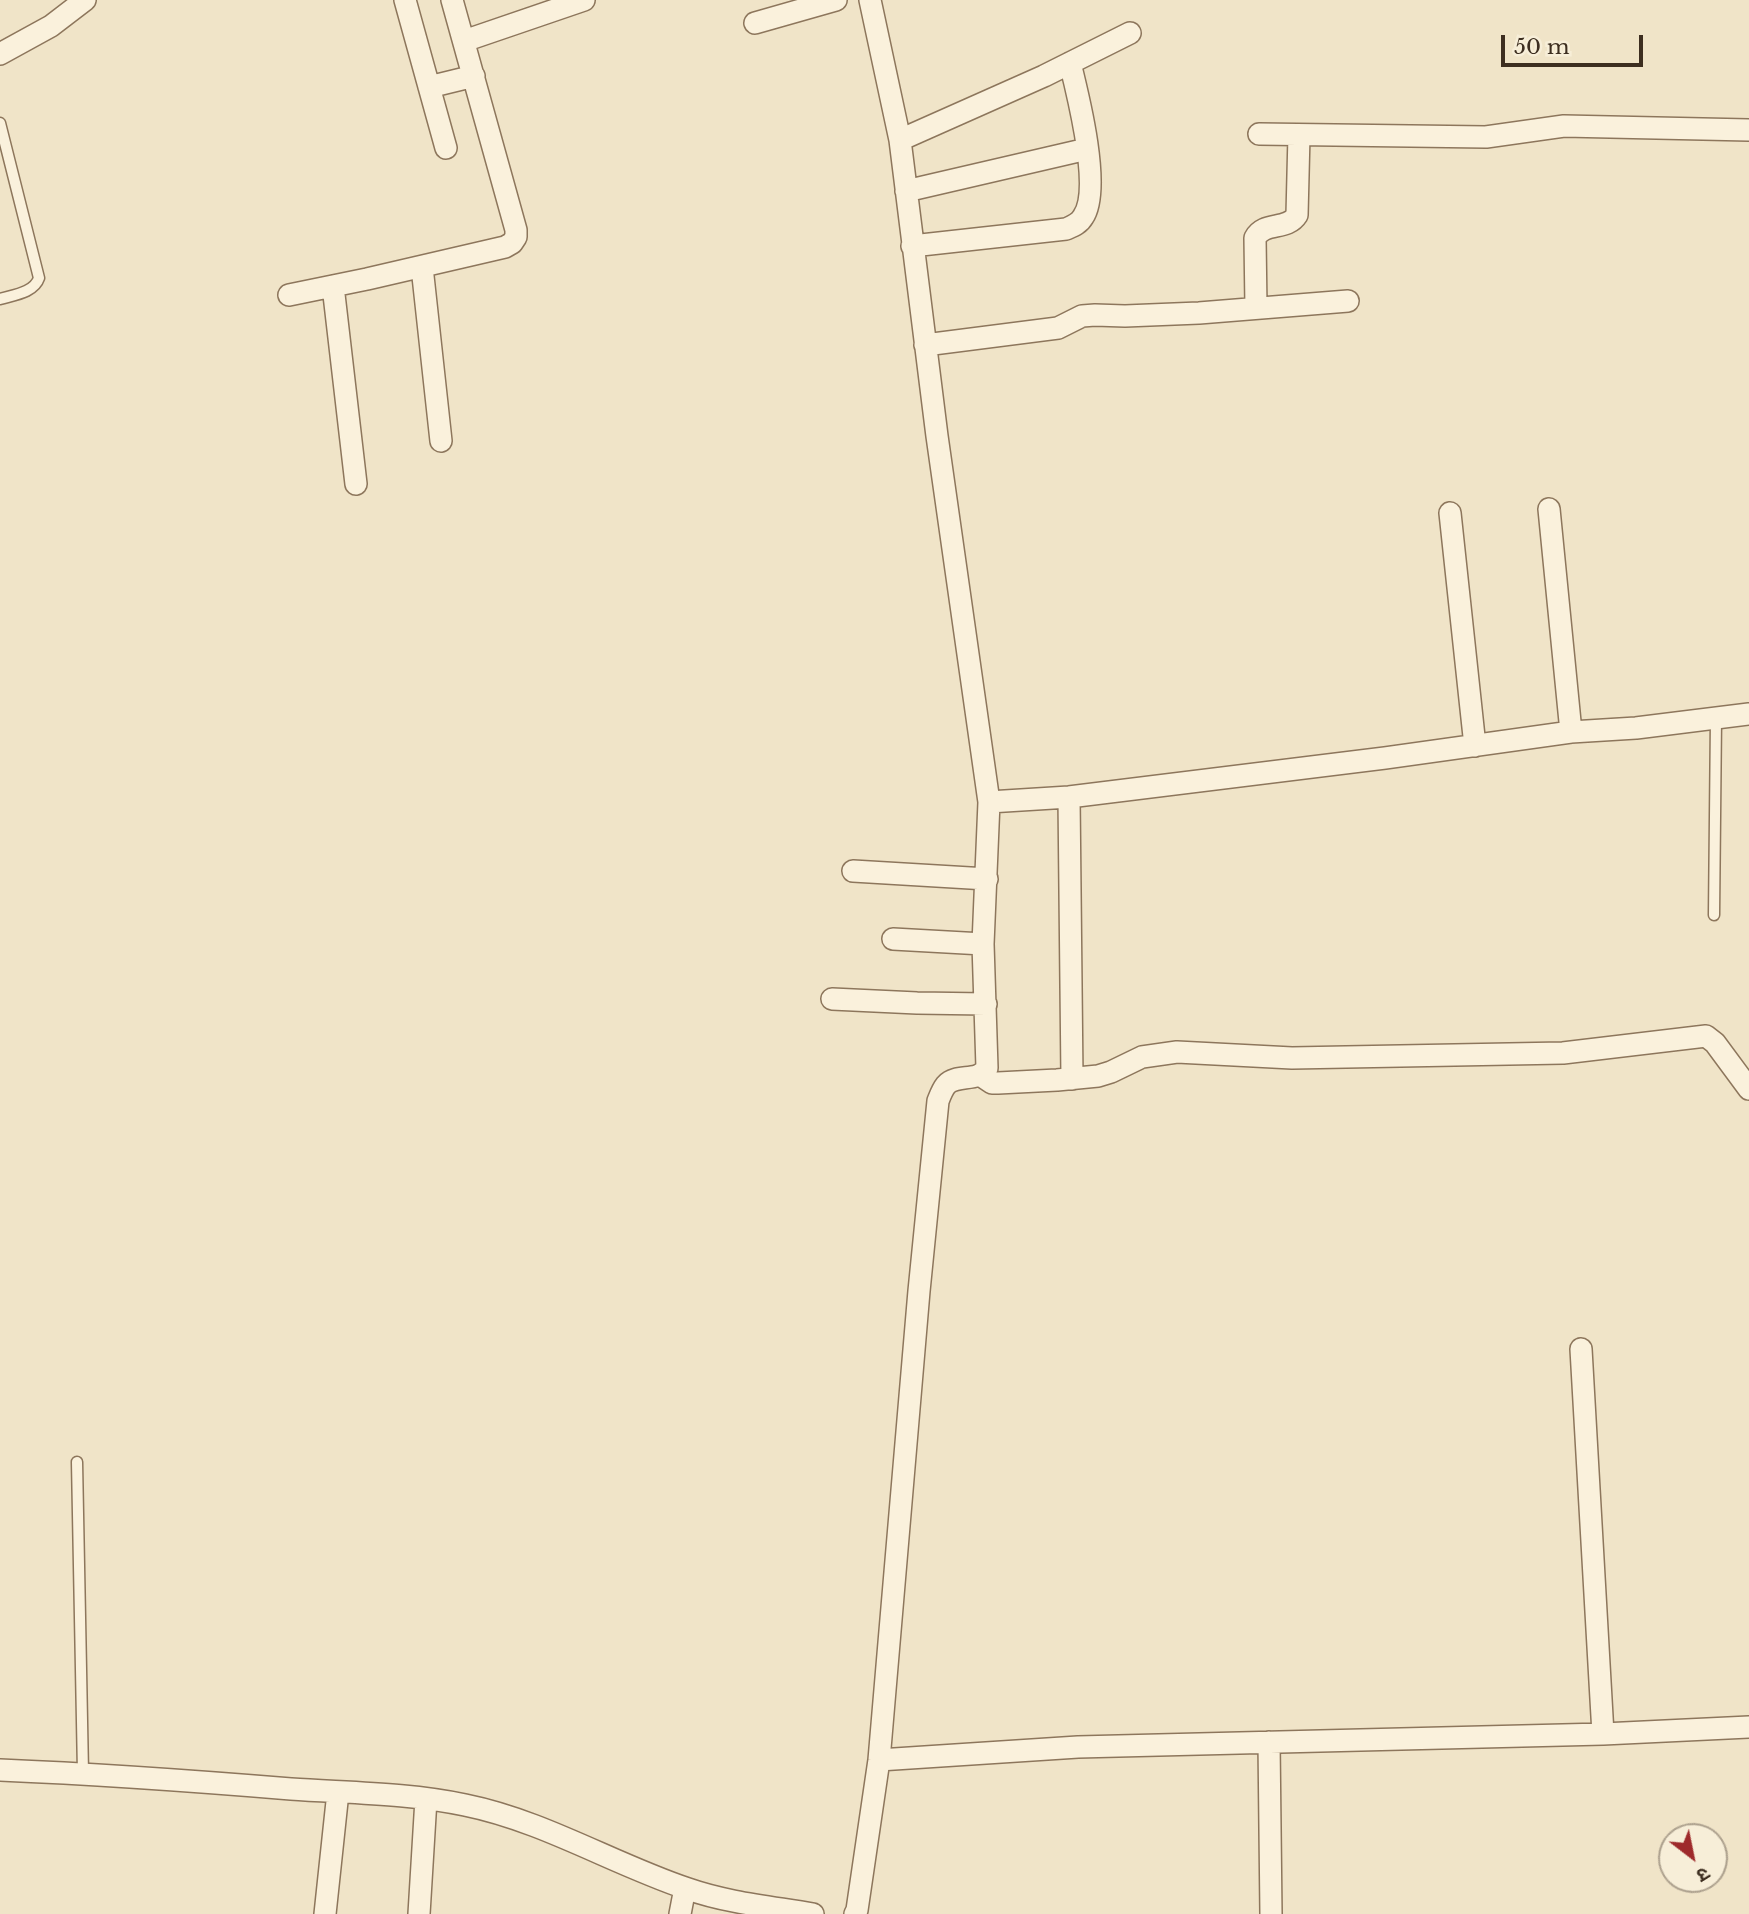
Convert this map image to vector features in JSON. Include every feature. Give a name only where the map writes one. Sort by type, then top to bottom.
[{"type":"street","points":[[405,0],[446,148]]},
{"type":"street","points":[[289,295],[505,247],[516,237],[452,0]]},
{"type":"street","points":[[464,41],[584,0]]},
{"type":"street","points":[[755,23],[836,0]]},
{"type":"street","points":[[855,1914],[879,1760],[938,1101],[949,1082],[980,1075],[987,1068],[983,944],[989,802],[925,345],[900,140],[870,0]]},
{"type":"street","points":[[0,54],[51,26],[82,1]]},
{"type":"street","points":[[900,140],[1070,63],[1129,33]]},
{"type":"street","points":[[912,246],[1066,229],[1077,225],[1085,215],[1089,202],[1090,180],[1082,114],[1070,63]]},
{"type":"street","points":[[429,87],[474,76]]},
{"type":"street","points":[[1259,134],[1486,137],[1564,126],[1749,130]]},
{"type":"street","points":[[1256,308],[1255,238],[1266,228],[1290,223],[1297,215],[1299,135]]},
{"type":"street","points":[[906,191],[1087,149]]},
{"type":"street","points":[[422,267],[441,440]]},
{"type":"street","points":[[333,286],[356,484]]},
{"type":"street","points":[[925,345],[1058,327],[1083,316],[1125,316],[1348,301]]},
{"type":"street","points":[[1549,509],[1571,732]]},
{"type":"street","points":[[1450,513],[1475,746]]},
{"type":"street","points":[[989,802],[1069,797],[1571,732],[1636,728],[1749,714]]},
{"type":"street","points":[[1069,797],[1072,1079]]},
{"type":"street","points":[[853,871],[987,879]]},
{"type":"street","points":[[893,939],[983,944]]},
{"type":"street","points":[[832,999],[986,1004]]},
{"type":"street","points":[[980,1075],[992,1083],[1072,1079],[1111,1072],[1142,1057],[1158,1053],[1292,1058],[1563,1053],[1706,1036],[1715,1042],[1749,1089]]},
{"type":"street","points":[[1581,1349],[1603,1734]]},
{"type":"street","points":[[879,1760],[1078,1747],[1603,1734],[1749,1727]]},
{"type":"street","points":[[1269,1742],[1271,1914]]},
{"type":"street","points":[[0,1770],[83,1773],[338,1792],[465,1805],[552,1831],[685,1888],[726,1899],[813,1914]]},
{"type":"street","points":[[324,1914],[338,1792]]},
{"type":"street","points":[[419,1914],[426,1799]]},
{"type":"street","points":[[680,1914],[685,1888]]},
{"type":"lane","points":[[0,123],[39,278],[37,285],[28,290],[0,299]]},
{"type":"lane","points":[[1714,915],[1716,718]]},
{"type":"lane","points":[[77,1462],[83,1773]]}]
